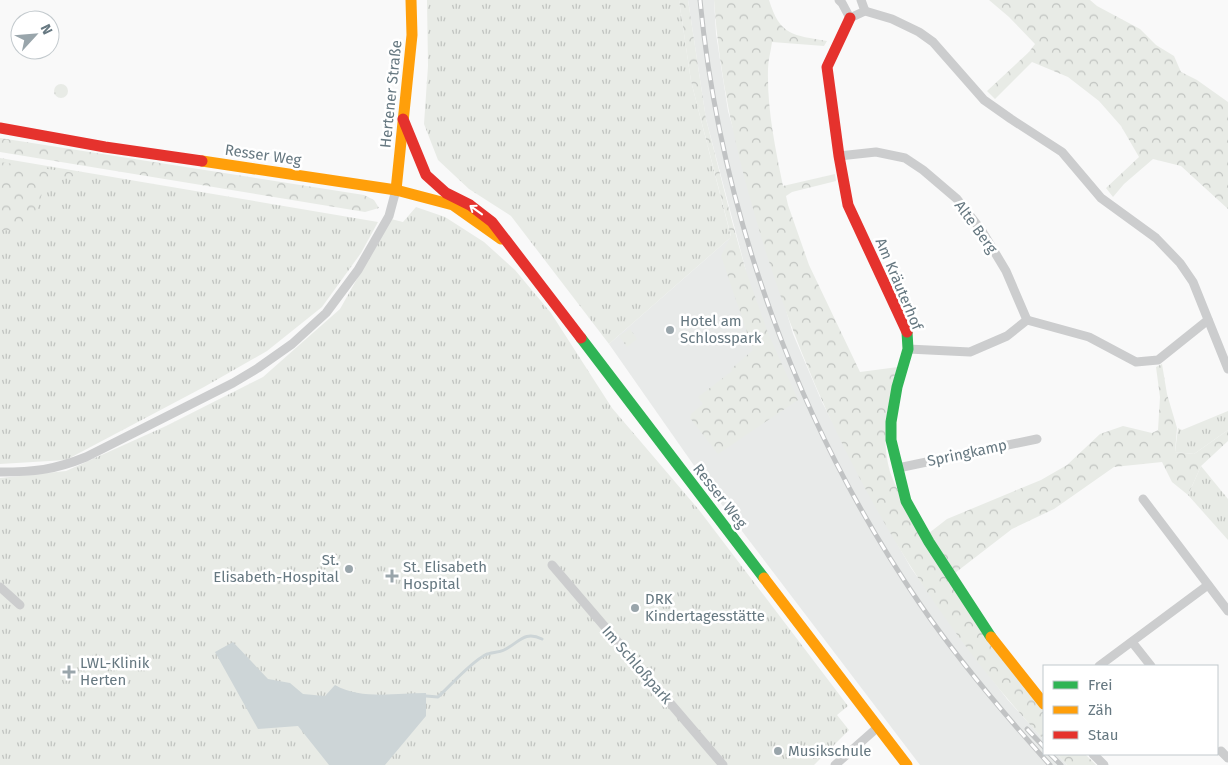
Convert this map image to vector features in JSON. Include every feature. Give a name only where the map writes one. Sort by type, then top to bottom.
[{"type":"main road","name":"Hertener Straße","points":[[396,190],[412,35],[411,0]]},
{"type":"main road","name":"Am Kräuterhof","points":[[850,18],[828,67],[839,156],[848,205],[907,332],[908,349],[897,387],[891,422],[892,440],[906,501],[929,542],[987,632],[1043,703]]},
{"type":"main road","name":"Resser Weg","points":[[403,119],[426,175],[446,193],[470,205],[492,222],[907,765]]},
{"type":"main road","name":"Resser Weg","points":[[0,128],[105,148],[396,190],[453,205],[509,245]]},
{"type":"street","points":[[839,0],[842,2],[850,18],[865,11],[892,19],[919,32],[952,62],[968,84],[984,100],[1062,152],[1101,198],[1156,238],[1180,263],[1192,282],[1228,369]]},
{"type":"street","points":[[861,0],[865,11]]},
{"type":"street","name":"Alte Berg","points":[[839,156],[876,152],[905,158],[923,170],[957,199],[982,231],[1006,271],[1027,320]]},
{"type":"street","points":[[0,472],[45,470],[64,466],[86,457],[233,383],[292,344],[326,313],[358,270],[389,216],[396,190]]},
{"type":"street","points":[[908,349],[970,352],[1007,336],[1027,320],[1088,337],[1136,362],[1158,360],[1208,320]]},
{"type":"street","name":"Springkamp","points":[[898,468],[1037,439]]},
{"type":"street","points":[[1143,499],[1228,611]]},
{"type":"street","name":"Im Schloßpark","points":[[552,565],[723,765]]},
{"type":"street","points":[[1100,665],[1208,585]]},
{"type":"street","points":[[0,587],[20,605]]},
{"type":"street","points":[[1132,642],[1150,665]]},
{"type":"street","points":[[835,765],[878,726]]},
{"type":"street","points":[[1221,751],[1228,758]]},
{"type":"street","points":[[1094,755],[1104,765]]},
{"type":"shaded area","points":[[688,0],[714,0],[716,34],[728,111],[793,334],[822,402],[873,501],[911,568],[1007,699],[1043,739],[1043,755],[1058,755],[1067,765],[920,765],[716,497],[609,344],[731,237],[746,271],[706,119]]},
{"type":"shaded area","points":[[233,642],[268,679],[290,683],[303,694],[325,696],[335,685],[356,693],[426,693],[426,716],[385,765],[329,765],[298,726],[258,729],[215,652]]},
{"type":"green space","points":[[427,0],[679,0],[691,81],[731,237],[609,344],[511,216],[469,189],[438,160],[424,124],[428,66]]},
{"type":"green space","points":[[679,0],[688,0],[706,119],[746,271],[768,333],[798,400],[718,454],[690,418],[691,414],[703,404],[698,397],[732,371],[731,369],[753,350],[721,256],[731,236],[691,81]]},
{"type":"green space","points":[[714,0],[769,0],[778,21],[789,32],[827,41],[824,46],[772,42],[768,66],[770,113],[783,186],[835,174],[836,181],[792,192],[786,196],[788,205],[809,265],[860,372],[898,367],[886,419],[887,459],[891,475],[901,497],[1002,658],[1043,710],[1043,739],[995,684],[949,624],[908,562],[870,497],[835,430],[805,361],[779,291],[748,192],[729,111],[716,28]]},
{"type":"green space","points":[[989,0],[1090,0],[1097,6],[1140,29],[1156,45],[1174,56],[1181,72],[1197,80],[1228,102],[1228,209],[1181,166],[1153,159],[1124,184],[1113,197],[1106,188],[1139,157],[1121,126],[1099,101],[1068,77],[1032,62],[995,99],[987,91],[1029,52],[1035,44],[1009,17]]},
{"type":"green space","points":[[58,84],[64,84],[68,91],[64,98],[58,98],[54,94],[54,88]]},
{"type":"green space","points":[[0,138],[364,195],[374,200],[379,208],[365,212],[0,152]]},
{"type":"green space","points":[[0,158],[378,222],[361,253],[322,307],[267,351],[204,387],[66,460],[0,464]]},
{"type":"green space","points":[[0,162],[89,175],[47,179],[37,209],[26,231],[0,230]]},
{"type":"green space","points":[[416,207],[445,217],[484,242],[515,270],[551,313],[612,408],[699,510],[848,706],[837,715],[849,730],[814,765],[0,765],[0,478],[66,471],[166,426],[263,377],[340,309],[391,219],[403,222]]},
{"type":"green space","points":[[630,329],[637,339],[627,347],[619,336]]},
{"type":"green space","points":[[1162,364],[1167,394],[1177,428],[1175,452],[1194,454],[1228,430],[1228,441],[1201,466],[1188,495],[1172,482],[1162,462],[1114,467],[1054,509],[1012,529],[955,573],[929,533],[947,519],[1041,480],[1067,465],[1100,434],[1123,426],[1152,433],[1158,430],[1160,397],[1156,367]]},
{"type":"green space","points":[[1228,411],[1228,430],[1194,454],[1175,452],[1178,428],[1182,430]]},
{"type":"green space","points":[[1201,466],[1228,499],[1228,540],[1188,495]]},
{"type":"green space","points":[[1058,755],[1086,755],[1096,765],[1067,765]]},
{"type":"waterway","points":[[426,696],[438,697],[467,669],[485,655],[504,650],[522,638],[531,636],[542,639]]},
{"type":"railway","points":[[700,0],[710,80],[726,160],[747,238],[772,316],[802,391],[837,465],[876,536],[920,604],[982,687],[1050,765]]},
{"type":"railway","points":[[1027,729],[1043,746]]},
{"type":"railway","points":[[1051,755],[1061,765]]},
{"type":"traffic: fast","points":[[907,332],[908,349],[897,387],[891,422],[891,440],[906,501],[929,542],[991,637]]},
{"type":"traffic: fast","points":[[581,338],[764,578]]},
{"type":"traffic: slow","points":[[396,190],[412,35],[411,0]]},
{"type":"traffic: slow","points":[[202,161],[396,190],[453,205],[501,239]]},
{"type":"traffic: slow","points":[[764,578],[907,765]]},
{"type":"traffic: slow","points":[[991,637],[1043,703]]},
{"type":"traffic: jam","points":[[850,18],[827,67],[839,156],[848,205],[907,332]]},
{"type":"traffic: jam","points":[[403,119],[426,175],[446,193],[470,205],[492,222],[581,338]]},
{"type":"traffic: jam","points":[[0,128],[105,147],[202,161]]},
{"type":"place","name":"Hotel am Schlosspark","points":[[670,330]]},
{"type":"place","name":"St. Elisabeth-Hospital","points":[[349,569]]},
{"type":"place","name":"St. Elisabeth Hospital","points":[[392,576]]},
{"type":"place","name":"DRK Kindertagesstätte","points":[[635,608]]},
{"type":"place","name":"LWL-Klinik Herten","points":[[69,672]]},
{"type":"place","name":"Musikschule","points":[[778,751]]}]
